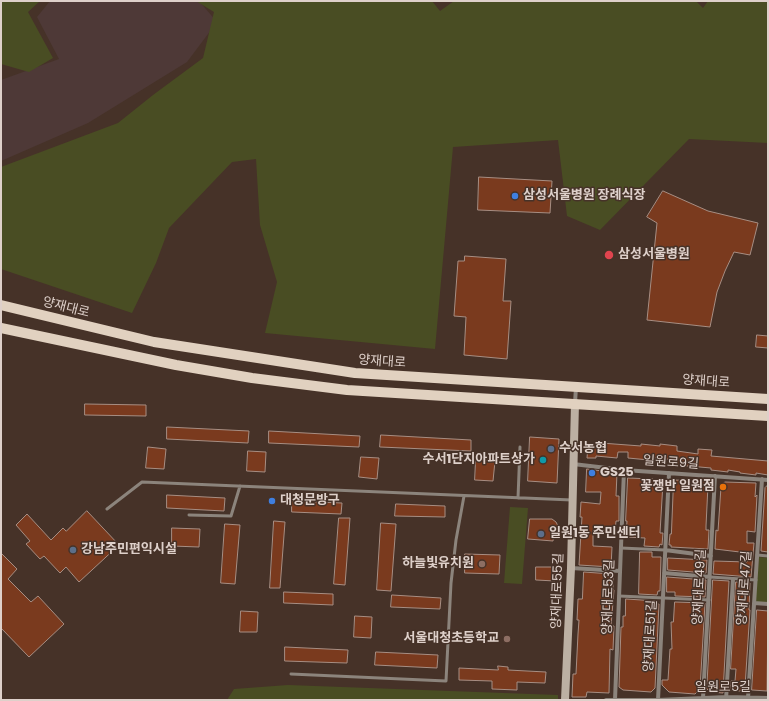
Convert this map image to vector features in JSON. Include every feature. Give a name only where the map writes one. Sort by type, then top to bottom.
[{"type":"main road","points":[[1,300],[58,320]]},
{"type":"main road","name":"양재대로","points":[[1,305],[154,342],[355,373],[768,399]]},
{"type":"main road","points":[[1,328],[176,365],[252,378],[347,390],[768,416]]},
{"type":"street","name":"양재대로55길","points":[[565,700],[571,568],[576,386]]},
{"type":"street","name":"일원로9길","points":[[573,464],[624,470],[768,480]]},
{"type":"street","name":"양재대로53길","points":[[615,700],[624,470]]},
{"type":"street","name":"양재대로51길","points":[[658,700],[669,473]]},
{"type":"street","name":"양재대로49길","points":[[703,698],[715,476]]},
{"type":"street","name":"양재대로47길","points":[[748,698],[762,479]]},
{"type":"street","points":[[665,550],[711,556]]},
{"type":"street","points":[[571,568],[620,571]]},
{"type":"street","points":[[664,573],[710,577]]},
{"type":"street","points":[[726,699],[733,580]]},
{"type":"street","points":[[754,603],[768,604]]},
{"type":"street","name":"일원로5길","points":[[606,700],[768,698]]},
{"type":"lane","points":[[518,498],[520,447]]},
{"type":"lane","points":[[107,509],[142,482],[572,500]]},
{"type":"lane","points":[[189,515],[231,516],[240,486]]},
{"type":"lane","points":[[291,674],[446,681],[451,583],[456,540],[464,496]]},
{"type":"lane","points":[[621,548],[665,550]]},
{"type":"lane","points":[[757,555],[768,556]]},
{"type":"lane","points":[[710,577],[733,580],[756,580]]},
{"type":"lane","points":[[619,596],[709,600]]},
{"type":"shaded area","points":[[50,1],[199,1],[217,22],[187,62],[88,123],[1,161],[1,80],[59,59],[37,17]]},
{"type":"green space","points":[[1,1],[40,1],[28,12],[53,58],[29,72],[1,64]]},
{"type":"green space","points":[[196,1],[432,1],[440,11],[454,1],[696,1],[703,8],[708,1],[768,1],[768,143],[689,139],[600,230],[567,216],[558,140],[453,147],[435,349],[265,333],[277,282],[260,225],[256,159],[232,162],[169,228],[156,263],[132,313],[1,269],[1,167],[118,123],[203,58],[214,12]]},
{"type":"green space","points":[[510,507],[528,508],[522,584],[504,583]]},
{"type":"green space","points":[[759,557],[768,558],[768,603],[755,602]]},
{"type":"green space","points":[[288,685],[558,695],[558,700],[227,700],[234,689]]},
{"type":"building","name":"삼성서울병원 장례식장","points":[[479,177],[552,181],[550,213],[478,210]]},
{"type":"building","points":[[663,191],[708,211],[758,223],[750,255],[734,252],[725,271],[717,292],[710,327],[647,320],[657,223],[647,217]]},
{"type":"building","points":[[465,256],[506,259],[503,301],[511,301],[507,359],[464,355],[466,317],[454,316],[458,261],[464,261]]},
{"type":"building","points":[[757,335],[768,336],[768,348],[756,347]]},
{"type":"building","points":[[85,404],[146,405],[146,416],[85,415]]},
{"type":"building","points":[[167,427],[249,431],[248,443],[167,439]]},
{"type":"building","points":[[269,431],[360,436],[359,447],[269,443]]},
{"type":"building","points":[[381,435],[471,440],[471,451],[380,447]]},
{"type":"building","name":"수서1단지아파트상가","points":[[530,437],[559,439],[557,483],[528,481]]},
{"type":"building","points":[[601,443],[641,446],[641,444],[660,446],[660,444],[677,446],[677,451],[698,454],[698,449],[712,450],[711,456],[768,461],[768,475],[740,473],[728,470],[728,472],[711,470],[711,468],[677,465],[677,460],[628,458],[628,452],[618,452],[617,458],[596,456],[596,458],[587,458],[588,446],[595,446],[596,444]]},
{"type":"building","points":[[148,447],[166,449],[164,469],[146,468]]},
{"type":"building","points":[[248,451],[266,452],[265,472],[247,471]]},
{"type":"building","points":[[361,457],[379,458],[377,479],[359,477]]},
{"type":"building","points":[[476,460],[495,461],[493,481],[475,480]]},
{"type":"building","points":[[587,469],[617,473],[616,496],[619,496],[619,521],[616,521],[615,532],[593,531],[593,546],[612,547],[611,567],[579,565],[582,517],[580,517],[581,502],[600,504],[601,492],[586,492]]},
{"type":"building","points":[[628,478],[653,479],[653,482],[663,482],[660,533],[663,533],[662,545],[660,544],[659,547],[644,546],[645,538],[626,537]]},
{"type":"building","points":[[674,480],[704,481],[708,485],[706,530],[709,530],[708,549],[671,547],[671,545],[669,545]]},
{"type":"building","points":[[725,482],[756,483],[755,497],[757,495],[755,532],[747,531],[747,543],[754,543],[751,577],[713,574],[714,561],[747,562],[748,553],[715,549],[716,530],[718,531],[721,487]]},
{"type":"building","points":[[768,485],[768,552],[761,551],[765,488]]},
{"type":"building","points":[[167,495],[225,498],[224,511],[167,508]]},
{"type":"building","points":[[292,501],[342,503],[341,514],[292,512]]},
{"type":"building","points":[[396,504],[445,506],[445,517],[395,516]]},
{"type":"building","name":"강남주민편익시설","points":[[87,511],[119,545],[79,582],[66,567],[60,573],[44,556],[40,559],[26,544],[30,541],[16,525],[27,514],[51,540],[63,528],[66,531]]},
{"type":"building","points":[[339,518],[350,518],[345,585],[334,584]]},
{"type":"building","points":[[530,519],[552,519],[556,522],[558,526],[554,532],[553,541],[528,539]]},
{"type":"building","points":[[274,521],[285,522],[280,588],[270,588]]},
{"type":"building","points":[[381,523],[396,524],[391,591],[377,590]]},
{"type":"building","points":[[225,524],[240,525],[235,584],[221,583]]},
{"type":"building","points":[[172,528],[200,529],[199,547],[172,546]]},
{"type":"building","points":[[640,552],[652,552],[652,557],[661,557],[660,591],[658,591],[657,595],[639,594]]},
{"type":"building","points":[[1,553],[17,569],[8,579],[31,602],[38,596],[64,624],[29,657],[1,628]]},
{"type":"building","points":[[465,554],[500,555],[499,574],[465,573]]},
{"type":"building","points":[[668,558],[707,560],[706,573],[668,570]]},
{"type":"building","points":[[536,567],[555,567],[555,581],[536,580]]},
{"type":"building","points":[[584,572],[611,574],[611,576],[613,576],[614,590],[611,626],[614,626],[613,650],[610,649],[609,693],[587,692],[586,697],[572,697],[573,674],[576,674],[579,620],[577,620],[578,599],[582,599]]},
{"type":"building","points":[[667,577],[706,580],[705,597],[675,596],[675,592],[667,592]]},
{"type":"building","points":[[713,580],[729,581],[723,693],[710,692],[707,689]]},
{"type":"building","points":[[736,582],[750,583],[750,610],[745,687],[740,691],[730,690],[731,681],[735,681],[736,669],[731,669]]},
{"type":"building","points":[[284,592],[333,594],[333,605],[284,603]]},
{"type":"building","points":[[392,595],[441,598],[440,609],[391,607]]},
{"type":"building","points":[[626,599],[657,601],[657,604],[659,604],[655,688],[651,692],[623,690],[619,687],[621,627],[623,627],[623,616],[625,616]]},
{"type":"building","points":[[675,602],[705,603],[700,689],[695,694],[669,692],[662,685],[662,680],[668,680],[670,649],[672,649],[671,622],[673,622]]},
{"type":"building","points":[[757,610],[768,611],[767,691],[752,690]]},
{"type":"building","points":[[241,611],[258,612],[257,632],[240,632]]},
{"type":"building","points":[[355,616],[372,617],[371,638],[354,637]]},
{"type":"building","points":[[285,647],[348,650],[347,663],[285,661]]},
{"type":"building","points":[[376,652],[438,655],[437,668],[375,665]]},
{"type":"building","points":[[498,666],[508,667],[508,670],[546,672],[545,683],[517,682],[517,690],[492,689],[492,681],[459,680],[459,668],[498,670]]},
{"type":"place","name":"삼성서울병원 장례식장","points":[[515,196]]},
{"type":"place","name":"삼성서울병원","points":[[609,255]]},
{"type":"place","name":"수서농협","points":[[551,449]]},
{"type":"place","name":"수서1단지아파트상가","points":[[543,460]]},
{"type":"place","name":"GS25","points":[[592,473]]},
{"type":"place","name":"꽃쟁반 일원점","points":[[723,487]]},
{"type":"place","name":"대청문방구","points":[[272,501]]},
{"type":"place","name":"일원1동 주민센터","points":[[541,534]]},
{"type":"place","name":"강남주민편익시설","points":[[73,550]]},
{"type":"place","name":"하늘빛유치원","points":[[482,564]]},
{"type":"place","name":"서울대청초등학교","points":[[507,639]]}]
